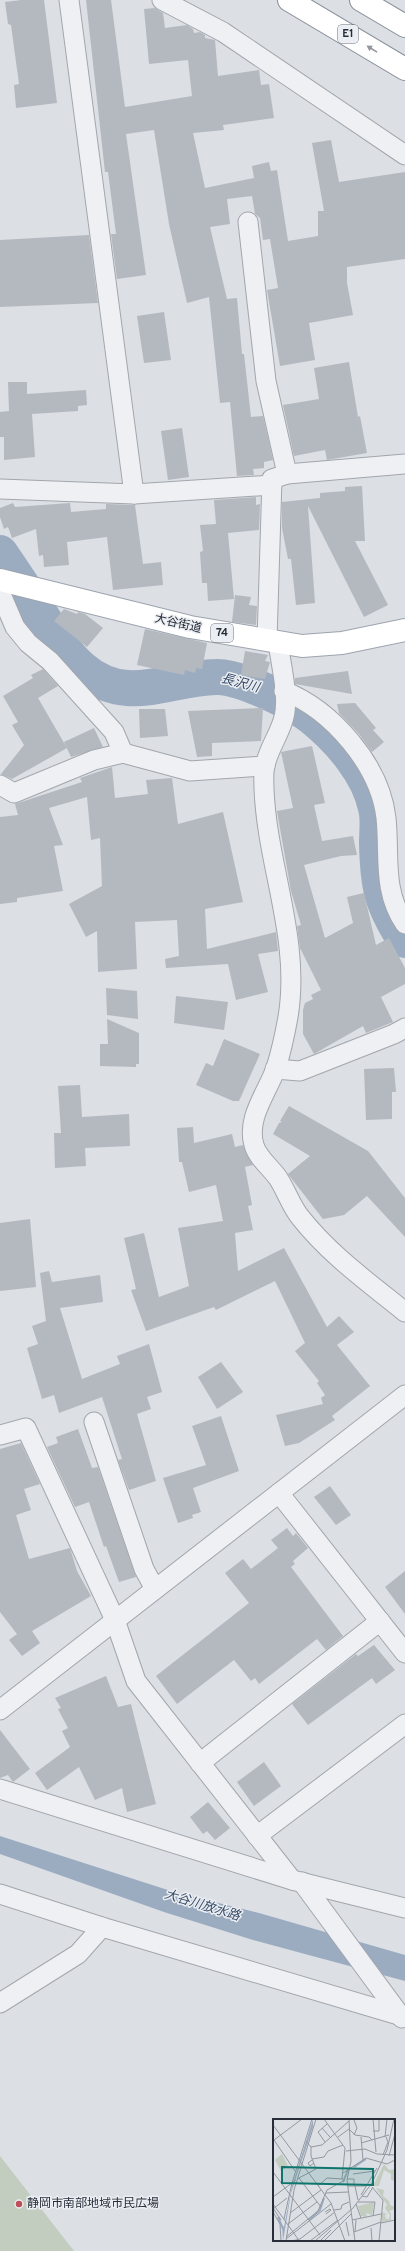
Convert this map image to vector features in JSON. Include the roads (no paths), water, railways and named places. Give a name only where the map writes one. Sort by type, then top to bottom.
[{"type":"main road","name":"E1","points":[[289,0],[405,70]]},
{"type":"main road","points":[[361,0],[405,26]]},
{"type":"main road","name":"大谷街道","points":[[0,580],[190,627],[302,646],[342,643],[405,630]]},
{"type":"street","points":[[69,0],[134,494]]},
{"type":"street","points":[[162,0],[223,32],[405,155]]},
{"type":"street","points":[[248,222],[279,480],[273,642],[284,691],[284,716],[265,766],[266,826],[288,933],[292,968],[288,1017],[275,1069],[253,1121],[252,1135],[254,1148],[278,1178],[298,1215],[332,1254],[405,1312]]},
{"type":"street","points":[[0,489],[134,494],[279,480],[405,464]]},
{"type":"street","points":[[0,592],[15,627],[28,643],[50,661],[114,732],[123,753]]},
{"type":"street","points":[[284,691],[311,703],[330,719],[374,776],[382,798],[386,817],[388,882],[400,916],[405,924]]},
{"type":"street","points":[[0,785],[14,794],[94,760],[123,753],[190,771],[265,766]]},
{"type":"street","points":[[275,1069],[300,1071],[400,1031]]},
{"type":"street","points":[[0,1710],[405,1395]]},
{"type":"street","points":[[94,1422],[144,1569],[155,1589]]},
{"type":"street","points":[[0,1435],[26,1428],[115,1620],[136,1681],[257,1836],[302,1886],[403,2018]]},
{"type":"street","points":[[279,1493],[405,1652]]},
{"type":"street","points":[[200,1763],[380,1621]]},
{"type":"street","points":[[257,1836],[405,1724]]},
{"type":"street","points":[[0,1789],[302,1886],[405,1908]]},
{"type":"street","points":[[0,1894],[102,1927],[403,2018]]},
{"type":"street","points":[[0,2003],[78,1954],[102,1927]]},
{"type":"water","name":"大谷川放水路","points":[[0,1836],[174,1892],[259,1913],[405,1955],[405,1981],[253,1940],[164,1912],[0,1854]]},
{"type":"waterway","name":"長沢川","points":[[0,553],[65,651],[75,663],[98,680],[114,686],[147,688],[198,678],[226,678],[252,686],[293,705],[313,718],[333,736],[360,770],[372,795],[376,808],[378,826],[378,871],[382,894],[391,915],[405,940]]},
{"type":"place","name":"静岡市南部地域市民広場","points":[[19,2204]]}]
